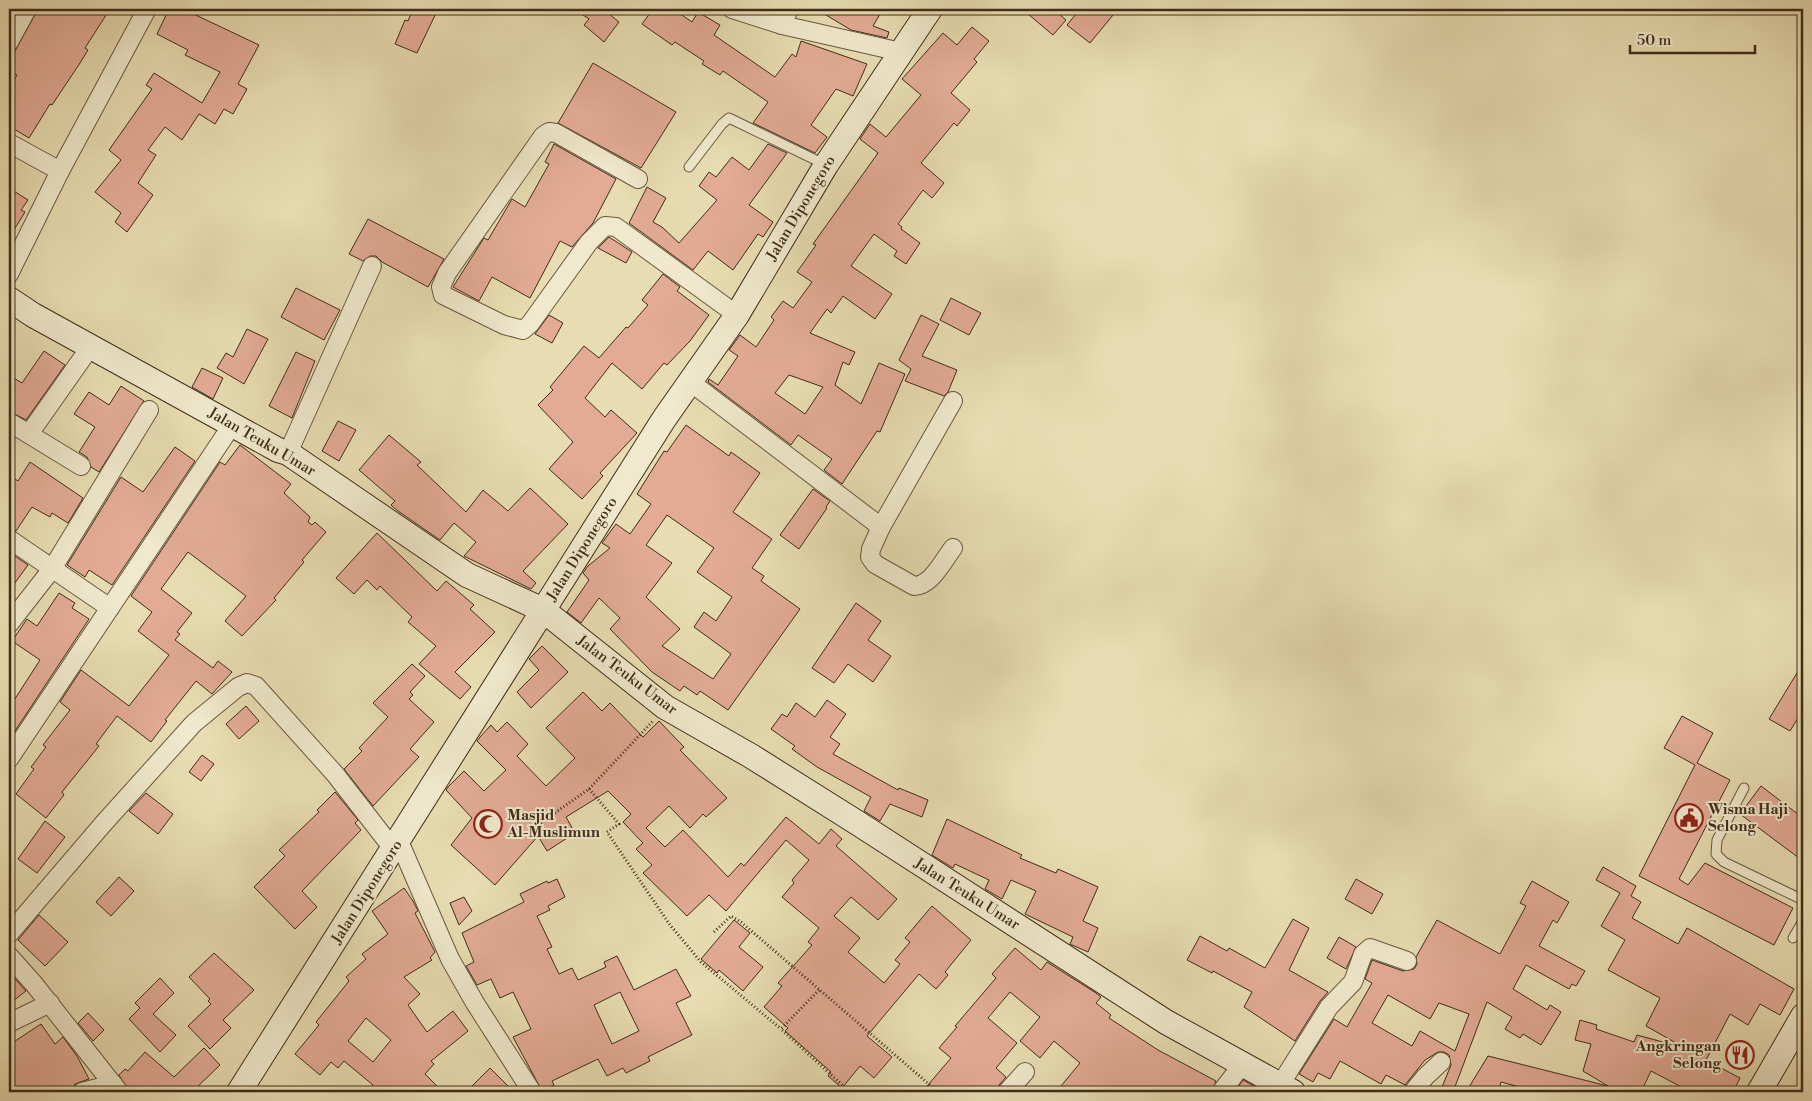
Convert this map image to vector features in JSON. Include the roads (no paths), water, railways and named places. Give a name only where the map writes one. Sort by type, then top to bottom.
[{"type":"street","points":[[9,42],[27,9]]},
{"type":"street","points":[[9,274],[60,171],[147,9]]},
{"type":"street","points":[[732,9],[754,12],[782,25],[901,52]]},
{"type":"street","points":[[782,25],[789,9]]},
{"type":"street","name":"Jalan Diponegoro","points":[[240,1092],[689,381],[737,315],[826,165],[930,9]]},
{"type":"street","points":[[638,179],[556,133],[549,132],[543,136],[447,273],[441,287],[443,295],[504,325],[523,330],[530,324],[589,242],[605,226],[616,227],[737,315]]},
{"type":"street","points":[[9,143],[60,171]]},
{"type":"street","points":[[288,453],[372,266]]},
{"type":"street","name":"Jalan Teuku Umar","points":[[9,299],[232,425],[278,450],[288,453],[467,574],[543,610],[665,707],[759,761],[1166,1022],[1286,1089]]},
{"type":"street","points":[[29,434],[91,346]]},
{"type":"street","points":[[689,381],[881,527]]},
{"type":"street","points":[[953,401],[881,527],[871,549],[870,557],[875,564],[914,586],[921,586],[928,581],[953,548]]},
{"type":"street","points":[[9,624],[52,569],[149,410]]},
{"type":"street","points":[[9,422],[80,466]]},
{"type":"street","points":[[9,759],[232,425]]},
{"type":"street","points":[[9,539],[110,608]]},
{"type":"street","points":[[9,934],[103,824],[194,723],[238,687],[247,683],[256,686],[396,846],[450,959],[532,1092]]},
{"type":"street","points":[[1286,1089],[1329,1007],[1353,982],[1363,954],[1370,948],[1407,961]]},
{"type":"street","points":[[9,956],[50,1003],[116,1088]]},
{"type":"street","points":[[9,1023],[50,1003]]},
{"type":"street","points":[[1758,1092],[1803,1016]]},
{"type":"street","points":[[1413,1092],[1424,1077],[1441,1062]]},
{"type":"street","points":[[1221,1092],[1242,1064]]},
{"type":"street","points":[[1007,1092],[1025,1072]]},
{"type":"street","points":[[82,1092],[116,1088]]},
{"type":"lane","points":[[688,167],[722,124],[730,118],[826,165]]},
{"type":"lane","points":[[1744,788],[1717,840],[1716,854],[1724,862],[1803,900]]},
{"type":"lane","points":[[1792,938],[1803,921]]},
{"type":"place","name":"Wisma Haji Selong","points":[[1689,818]]},
{"type":"place","name":"Masjid Al-Muslimun","points":[[488,824]]},
{"type":"place","name":"Angkringan Selong","points":[[1740,1055]]}]
